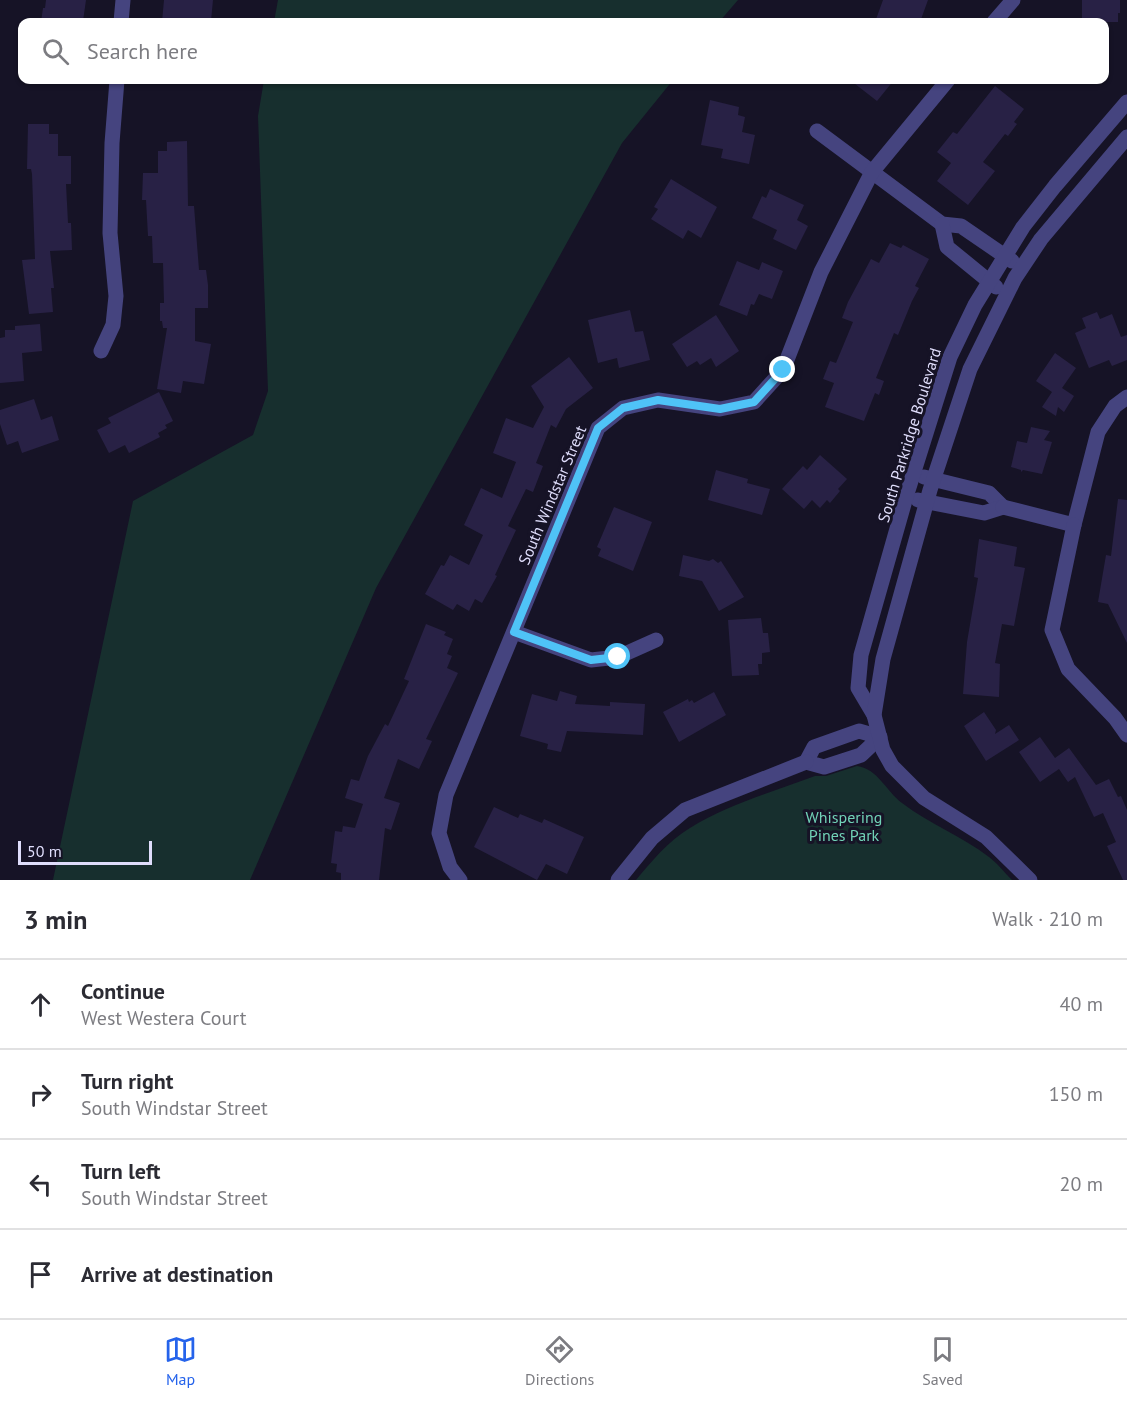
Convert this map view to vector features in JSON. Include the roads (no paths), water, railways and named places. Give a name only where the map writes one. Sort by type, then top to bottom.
[{"type":"street","points":[[121,18],[123,0]]},
{"type":"street","points":[[997,18],[1013,0]]},
{"type":"street","points":[[101,351],[113,325],[116,296],[110,233],[112,142],[117,84]]},
{"type":"street","name":"South Windstar Street","points":[[460,880],[450,867],[439,833],[446,795],[598,428],[623,408],[658,400],[720,409],[754,402],[783,370],[821,272],[872,172],[945,84]]},
{"type":"street","name":"South Parkridge Boulevard","points":[[1030,880],[986,837],[924,798],[892,766],[874,715],[858,688],[861,655],[906,497],[950,357],[975,305],[1023,227],[1127,102]]},
{"type":"street","points":[[1115,117],[1127,130]]},
{"type":"street","points":[[817,131],[942,224],[961,226],[1022,268]]},
{"type":"street","name":"South Parkridge Boulevard","points":[[874,715],[883,659],[933,480],[970,369],[1007,295],[1041,239],[1127,137]]},
{"type":"street","points":[[942,224],[947,247],[1007,295]]},
{"type":"street","points":[[1127,397],[1115,406],[1098,432],[1074,525],[1052,630],[1068,669],[1115,718],[1127,735]]},
{"type":"street","points":[[913,475],[988,493],[1003,507],[1074,525]]},
{"type":"street","points":[[906,497],[984,513],[1003,507]]},
{"type":"street","points":[[514,632],[591,660],[618,657],[656,640]]},
{"type":"street","points":[[618,880],[652,838],[685,810],[806,762],[824,767],[861,755],[880,737],[860,731],[814,747],[806,762]]},
{"type":"park label","name":"Whispering Pines Park","points":[[844,826]]}]
